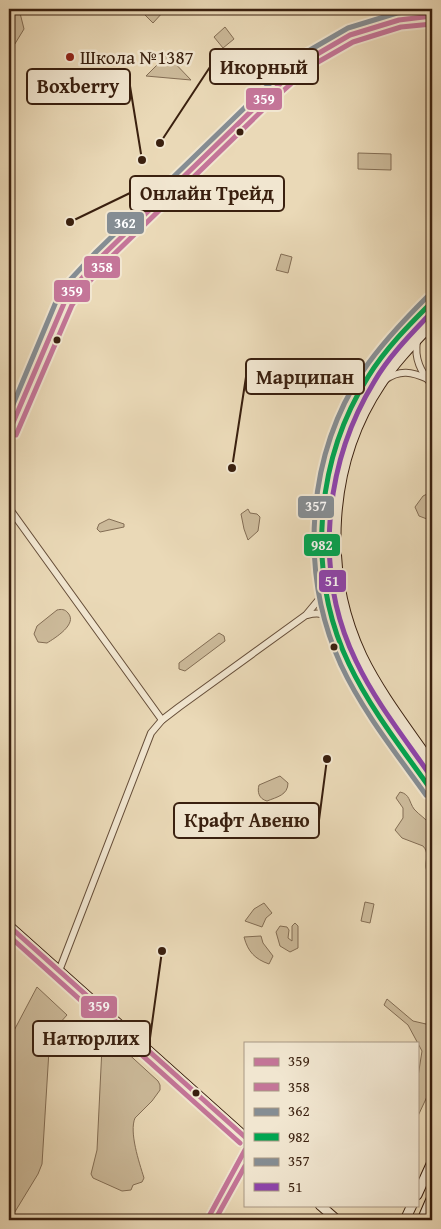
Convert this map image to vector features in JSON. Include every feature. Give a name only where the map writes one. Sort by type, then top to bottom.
[{"type":"main road","points":[[9,432],[65,301],[76,285],[101,257],[266,96],[307,60],[350,35],[399,20],[432,16]]},
{"type":"main road","points":[[432,302],[380,360],[354,401],[343,426],[329,469],[321,546],[325,585],[340,644],[359,682],[432,791]]},
{"type":"main road","points":[[432,324],[380,384],[357,429],[341,483],[336,534],[338,571],[344,605],[355,639],[372,675],[432,764]]},
{"type":"main road","points":[[9,926],[244,1136]]},
{"type":"main road","points":[[418,1193],[432,1162]]},
{"type":"main road","points":[[422,1220],[432,1197]]},
{"type":"main road","points":[[321,1206],[337,1220]]},
{"type":"main road","points":[[405,1220],[412,1206]]},
{"type":"street","points":[[417,340],[416,358],[422,372],[430,382]]},
{"type":"street","points":[[380,384],[390,377],[405,371],[418,375],[430,382]]},
{"type":"street","points":[[9,508],[162,720]]},
{"type":"street","points":[[60,971],[151,733],[162,720],[306,615],[321,597],[325,585]]},
{"type":"street","points":[[306,615],[318,612],[334,624]]},
{"type":"street","points":[[359,682],[364,685],[369,684],[372,675]]},
{"type":"street","points":[[207,1220],[244,1152]]},
{"type":"shaded area","points":[[9,9],[19,9],[24,29],[13,47],[9,43]]},
{"type":"shaded area","points":[[139,9],[162,9],[164,11],[153,23]]},
{"type":"shaded area","points":[[225,27],[234,39],[223,48],[214,37]]},
{"type":"shaded area","points":[[167,55],[191,80],[146,76]]},
{"type":"shaded area","points":[[358,153],[391,154],[391,170],[358,169]]},
{"type":"shaded area","points":[[281,254],[292,257],[288,273],[276,270]]},
{"type":"shaded area","points":[[429,493],[432,496],[432,507],[427,519],[419,516],[415,507],[423,496]]},
{"type":"shaded area","points":[[248,509],[250,513],[257,514],[260,517],[258,531],[248,540],[241,514]]},
{"type":"shaded area","points":[[109,519],[124,524],[124,527],[100,532],[97,529],[99,524]]},
{"type":"shaded area","points":[[57,610],[63,610],[68,613],[70,622],[68,626],[47,643],[38,642],[34,634],[37,626]]},
{"type":"shaded area","points":[[219,633],[224,636],[225,641],[185,671],[179,669],[179,663]]},
{"type":"shaded area","points":[[280,776],[288,783],[284,793],[267,801],[262,799],[258,790],[259,785]]},
{"type":"shaded area","points":[[400,792],[408,796],[414,809],[431,826],[433,844],[432,881],[426,866],[427,853],[425,848],[402,838],[395,830],[403,818],[403,808],[396,798]]},
{"type":"shaded area","points":[[365,902],[374,904],[370,923],[361,921]]},
{"type":"shaded area","points":[[264,903],[272,913],[266,918],[262,927],[245,921],[254,909]]},
{"type":"shaded area","points":[[295,923],[298,926],[298,948],[290,952],[280,946],[276,932],[280,926],[287,927],[289,930],[288,938],[292,941],[292,926]]},
{"type":"shaded area","points":[[261,936],[263,943],[273,956],[269,964],[253,954],[244,937]]},
{"type":"shaded area","points":[[37,987],[67,1015],[50,1034],[42,1164],[13,1215],[16,1220],[9,1220],[9,1040]]},
{"type":"shaded area","points":[[387,999],[413,1021],[426,1024],[432,1031],[432,1086],[418,1116],[418,1077],[422,1051],[408,1025],[384,1005]]},
{"type":"shaded area","points":[[106,1038],[111,1038],[158,1081],[160,1085],[160,1090],[135,1118],[133,1124],[137,1156],[144,1178],[142,1182],[133,1185],[131,1190],[122,1191],[93,1178],[91,1174],[97,1150],[102,1047]]},
{"type":"transit line","name":"362","points":[[9,414],[58,297],[70,280],[96,252],[265,88],[303,54],[348,28],[397,13],[429,9]]},
{"type":"transit line","name":"359","points":[[9,432],[65,301],[76,285],[101,257],[270,93],[307,60],[350,35],[399,20],[432,16]]},
{"type":"transit line","name":"358","points":[[16,435],[72,305],[106,262],[275,98],[311,66],[353,42],[401,27],[432,24]]},
{"type":"transit line","name":"357","points":[[426,795],[370,716],[341,665],[328,629],[319,592],[314,554],[315,516],[320,478],[330,440],[344,405],[363,371],[377,351],[427,297]]},
{"type":"transit line","name":"982","points":[[432,302],[406,328],[382,357],[368,377],[350,410],[337,445],[327,481],[322,518],[322,556],[326,593],[335,629],[349,664],[377,714],[432,791]]},
{"type":"transit line","name":"51","points":[[432,312],[386,363],[357,414],[344,448],[335,483],[330,519],[330,556],[334,592],[342,627],[364,677],[432,778]]},
{"type":"transit line","name":"359","points":[[9,926],[244,1136]]},
{"type":"transit line","name":"358","points":[[9,936],[240,1143]]},
{"type":"transit line","name":"359","points":[[207,1220],[244,1152]]},
{"type":"transit line","name":"358","points":[[215,1220],[244,1168]]},
{"type":"place","name":"Школа №1387","points":[[70,57]]},
{"type":"place","name":"Икорный","points":[[160,143]]},
{"type":"place","name":"Boxberry","points":[[142,160]]},
{"type":"place","name":"Онлайн Трейд","points":[[70,222]]},
{"type":"place","name":"Марципан","points":[[232,468]]},
{"type":"place","name":"Крафт Авеню","points":[[327,759]]},
{"type":"place","name":"Натюрлих","points":[[162,951]]}]
